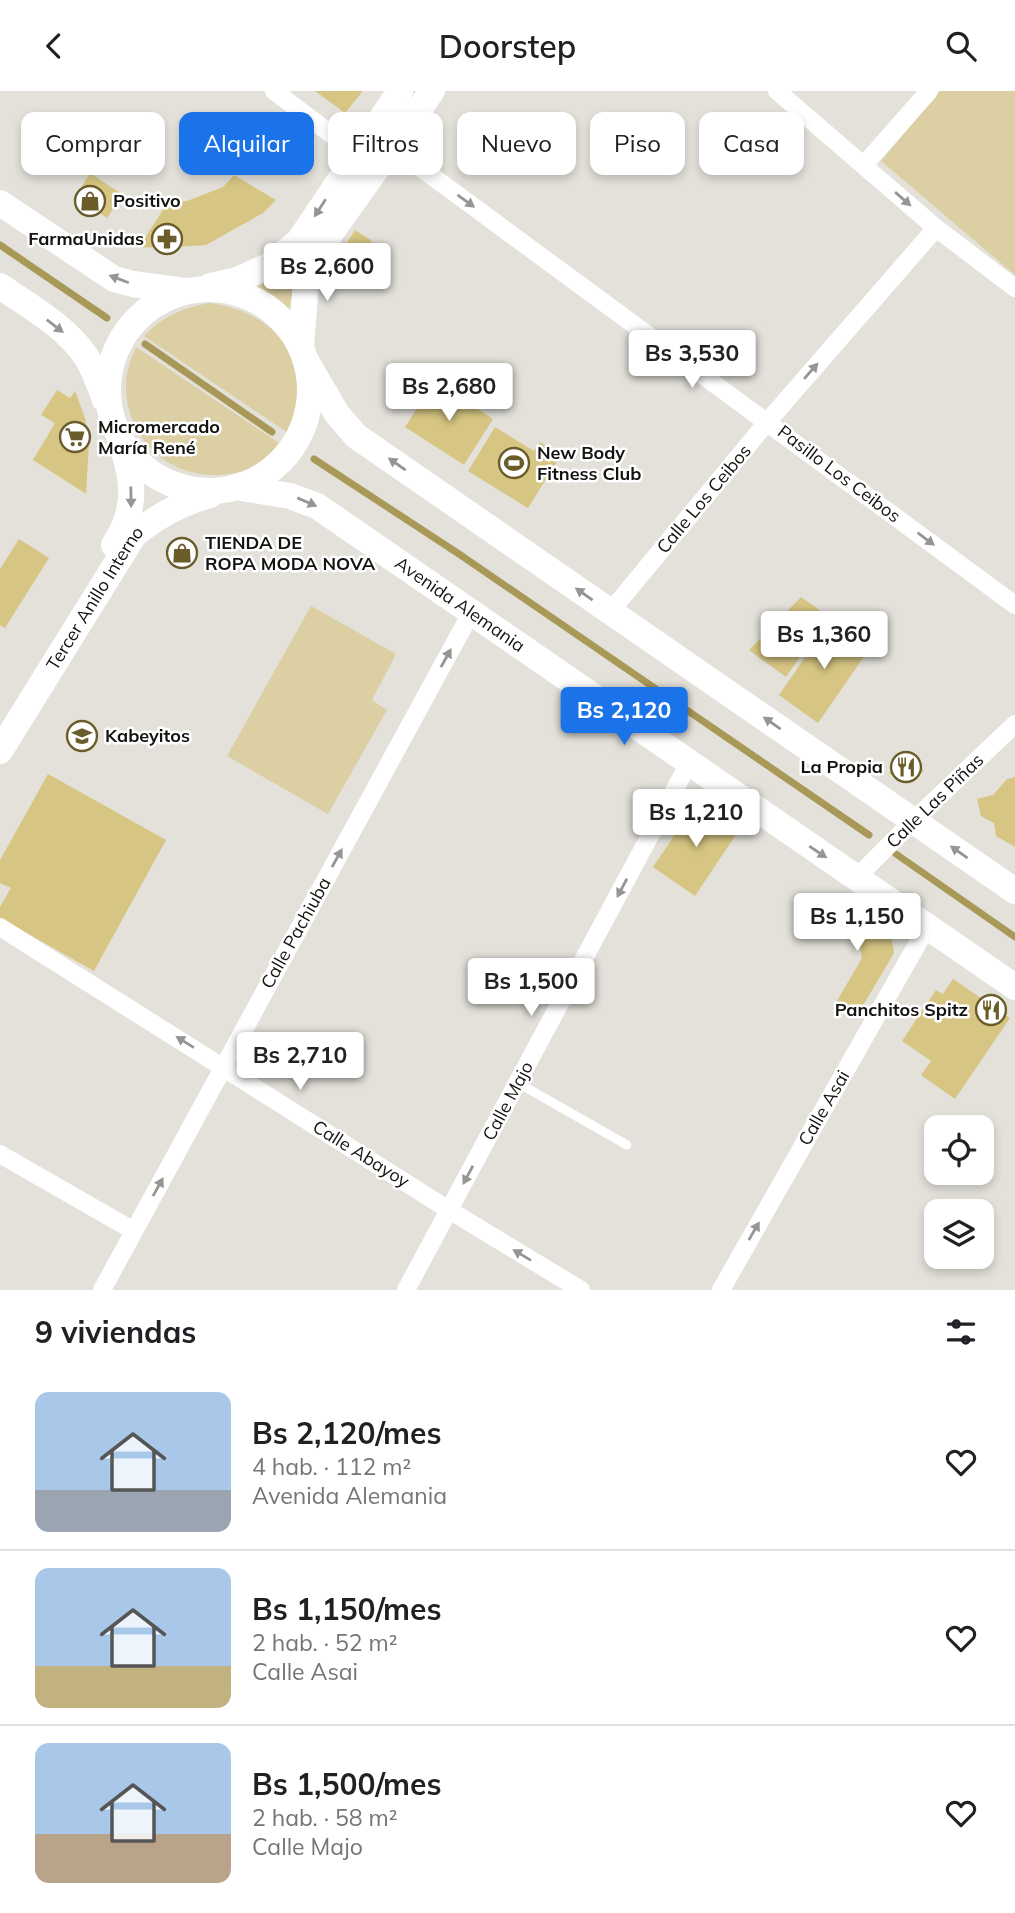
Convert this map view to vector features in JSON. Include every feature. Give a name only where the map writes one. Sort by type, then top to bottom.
[{"type":"main road","points":[[385,112],[400,91]]},
{"type":"main road","points":[[416,112],[432,91]]},
{"type":"main road","points":[[113,422],[108,383],[114,354],[129,328],[154,305],[193,290],[237,280],[268,266],[299,241],[342,175]]},
{"type":"main road","points":[[0,286],[46,318],[75,343],[94,371],[113,422],[130,454],[150,474],[174,487],[200,492],[234,489],[268,473],[291,451],[305,422],[310,390],[303,353],[306,282],[318,251],[371,175]]},
{"type":"main road","points":[[0,203],[114,279],[132,284],[225,290],[249,296],[270,309],[288,326],[337,414],[356,436],[1015,891]]},
{"type":"main road","name":"Tercer Anillo Interno","points":[[0,727],[125,529],[131,512],[130,484],[125,457],[113,422]]},
{"type":"main road","name":"Tercer Anillo Interno","points":[[0,751],[134,535],[157,516],[191,500],[234,489]]},
{"type":"main road","name":"Avenida Alemania","points":[[234,489],[290,496],[317,506],[1015,987]]},
{"type":"street","points":[[274,91],[328,132]]},
{"type":"street","points":[[777,91],[936,228],[1015,288]]},
{"type":"street","points":[[864,165],[929,91]]},
{"type":"street","name":"Pasillo Los Ceibos","points":[[431,175],[1015,605]]},
{"type":"street","name":"Calle Los Ceibos","points":[[610,612],[768,421],[936,228]]},
{"type":"street","name":"Calle Pachiuba","points":[[102,1290],[471,613]]},
{"type":"street","name":"Calle Las Piñas","points":[[856,878],[1015,724]]},
{"type":"street","name":"Calle Majo","points":[[406,1290],[689,764]]},
{"type":"street","name":"Calle Asai","points":[[721,1290],[927,926]]},
{"type":"street","name":"Calle Abayoy","points":[[0,927],[581,1290]]},
{"type":"street","points":[[0,1154],[134,1231]]},
{"type":"lane","points":[[517,1083],[627,1145]]},
{"type":"shaded area","points":[[940,91],[1015,91],[1015,275],[881,161]]},
{"type":"shaded area","points":[[299,261],[288,314],[275,299],[254,289]]},
{"type":"shaded area","points":[[209,303],[233,308],[255,317],[273,330],[287,346],[296,365],[300,386],[297,409],[288,433],[144,336],[174,314]]},
{"type":"shaded area","points":[[136,347],[279,443],[269,457],[247,470],[213,475],[195,473],[163,459],[140,435],[127,402],[127,374]]},
{"type":"shaded area","points":[[311,606],[396,654],[372,700],[387,710],[328,814],[227,756]]},
{"type":"building","points":[[315,91],[363,91],[344,112]]},
{"type":"building","points":[[89,175],[93,175],[123,195],[107,218],[80,200],[78,193]]},
{"type":"building","points":[[234,175],[276,200],[263,213],[206,245],[139,247],[168,202],[187,201],[223,187]]},
{"type":"building","points":[[355,230],[372,241],[351,275],[334,264]]},
{"type":"building","points":[[435,381],[493,419],[464,465],[405,427]]},
{"type":"building","points":[[57,390],[70,398],[75,391],[85,418],[89,442],[86,494],[33,460],[55,423],[41,415]]},
{"type":"building","name":"New Body Fitness Club","points":[[495,427],[534,451],[540,442],[561,455],[528,508],[468,471]]},
{"type":"building","points":[[19,539],[49,558],[5,628],[0,625],[0,569]]},
{"type":"building","points":[[801,597],[828,616],[786,677],[749,650]]},
{"type":"building","points":[[831,620],[870,648],[818,723],[779,695]]},
{"type":"building","name":"Kabeyitos","points":[[78,720],[98,731],[86,752],[66,740]]},
{"type":"building","points":[[904,755],[924,770],[916,779],[901,782],[889,773]]},
{"type":"building","points":[[48,774],[166,840],[94,971],[0,918],[0,907],[11,888],[0,883],[0,860]]},
{"type":"building","points":[[1015,777],[1015,847],[996,836],[994,823],[981,816],[977,799],[993,795],[1007,779]]},
{"type":"building","points":[[704,806],[739,830],[695,896],[653,867],[691,811]]},
{"type":"building","points":[[824,895],[892,940],[894,953],[855,1019],[834,1006],[862,958],[860,947],[811,915]]},
{"type":"building","points":[[953,979],[1010,1018],[955,1099],[921,1075],[931,1061],[902,1041],[936,990],[943,994]]},
{"type":"waterway","points":[[0,245],[107,318]]},
{"type":"waterway","points":[[145,344],[272,432]]},
{"type":"waterway","points":[[314,459],[459,554],[869,835]]},
{"type":"waterway","points":[[896,854],[1015,937]]},
{"type":"place","name":"Positivo","points":[[90,201]]},
{"type":"place","name":"FarmaUnidas","points":[[167,239]]},
{"type":"place","name":"Micromercado María René","points":[[75,437]]},
{"type":"place","name":"New Body Fitness Club","points":[[514,463]]},
{"type":"place","name":"TIENDA DE ROPA MODA NOVA","points":[[182,553]]},
{"type":"place","name":"Kabeyitos","points":[[82,736]]},
{"type":"place","name":"La Propia","points":[[906,767]]},
{"type":"place","name":"Panchitos Spitz","points":[[991,1010]]}]
